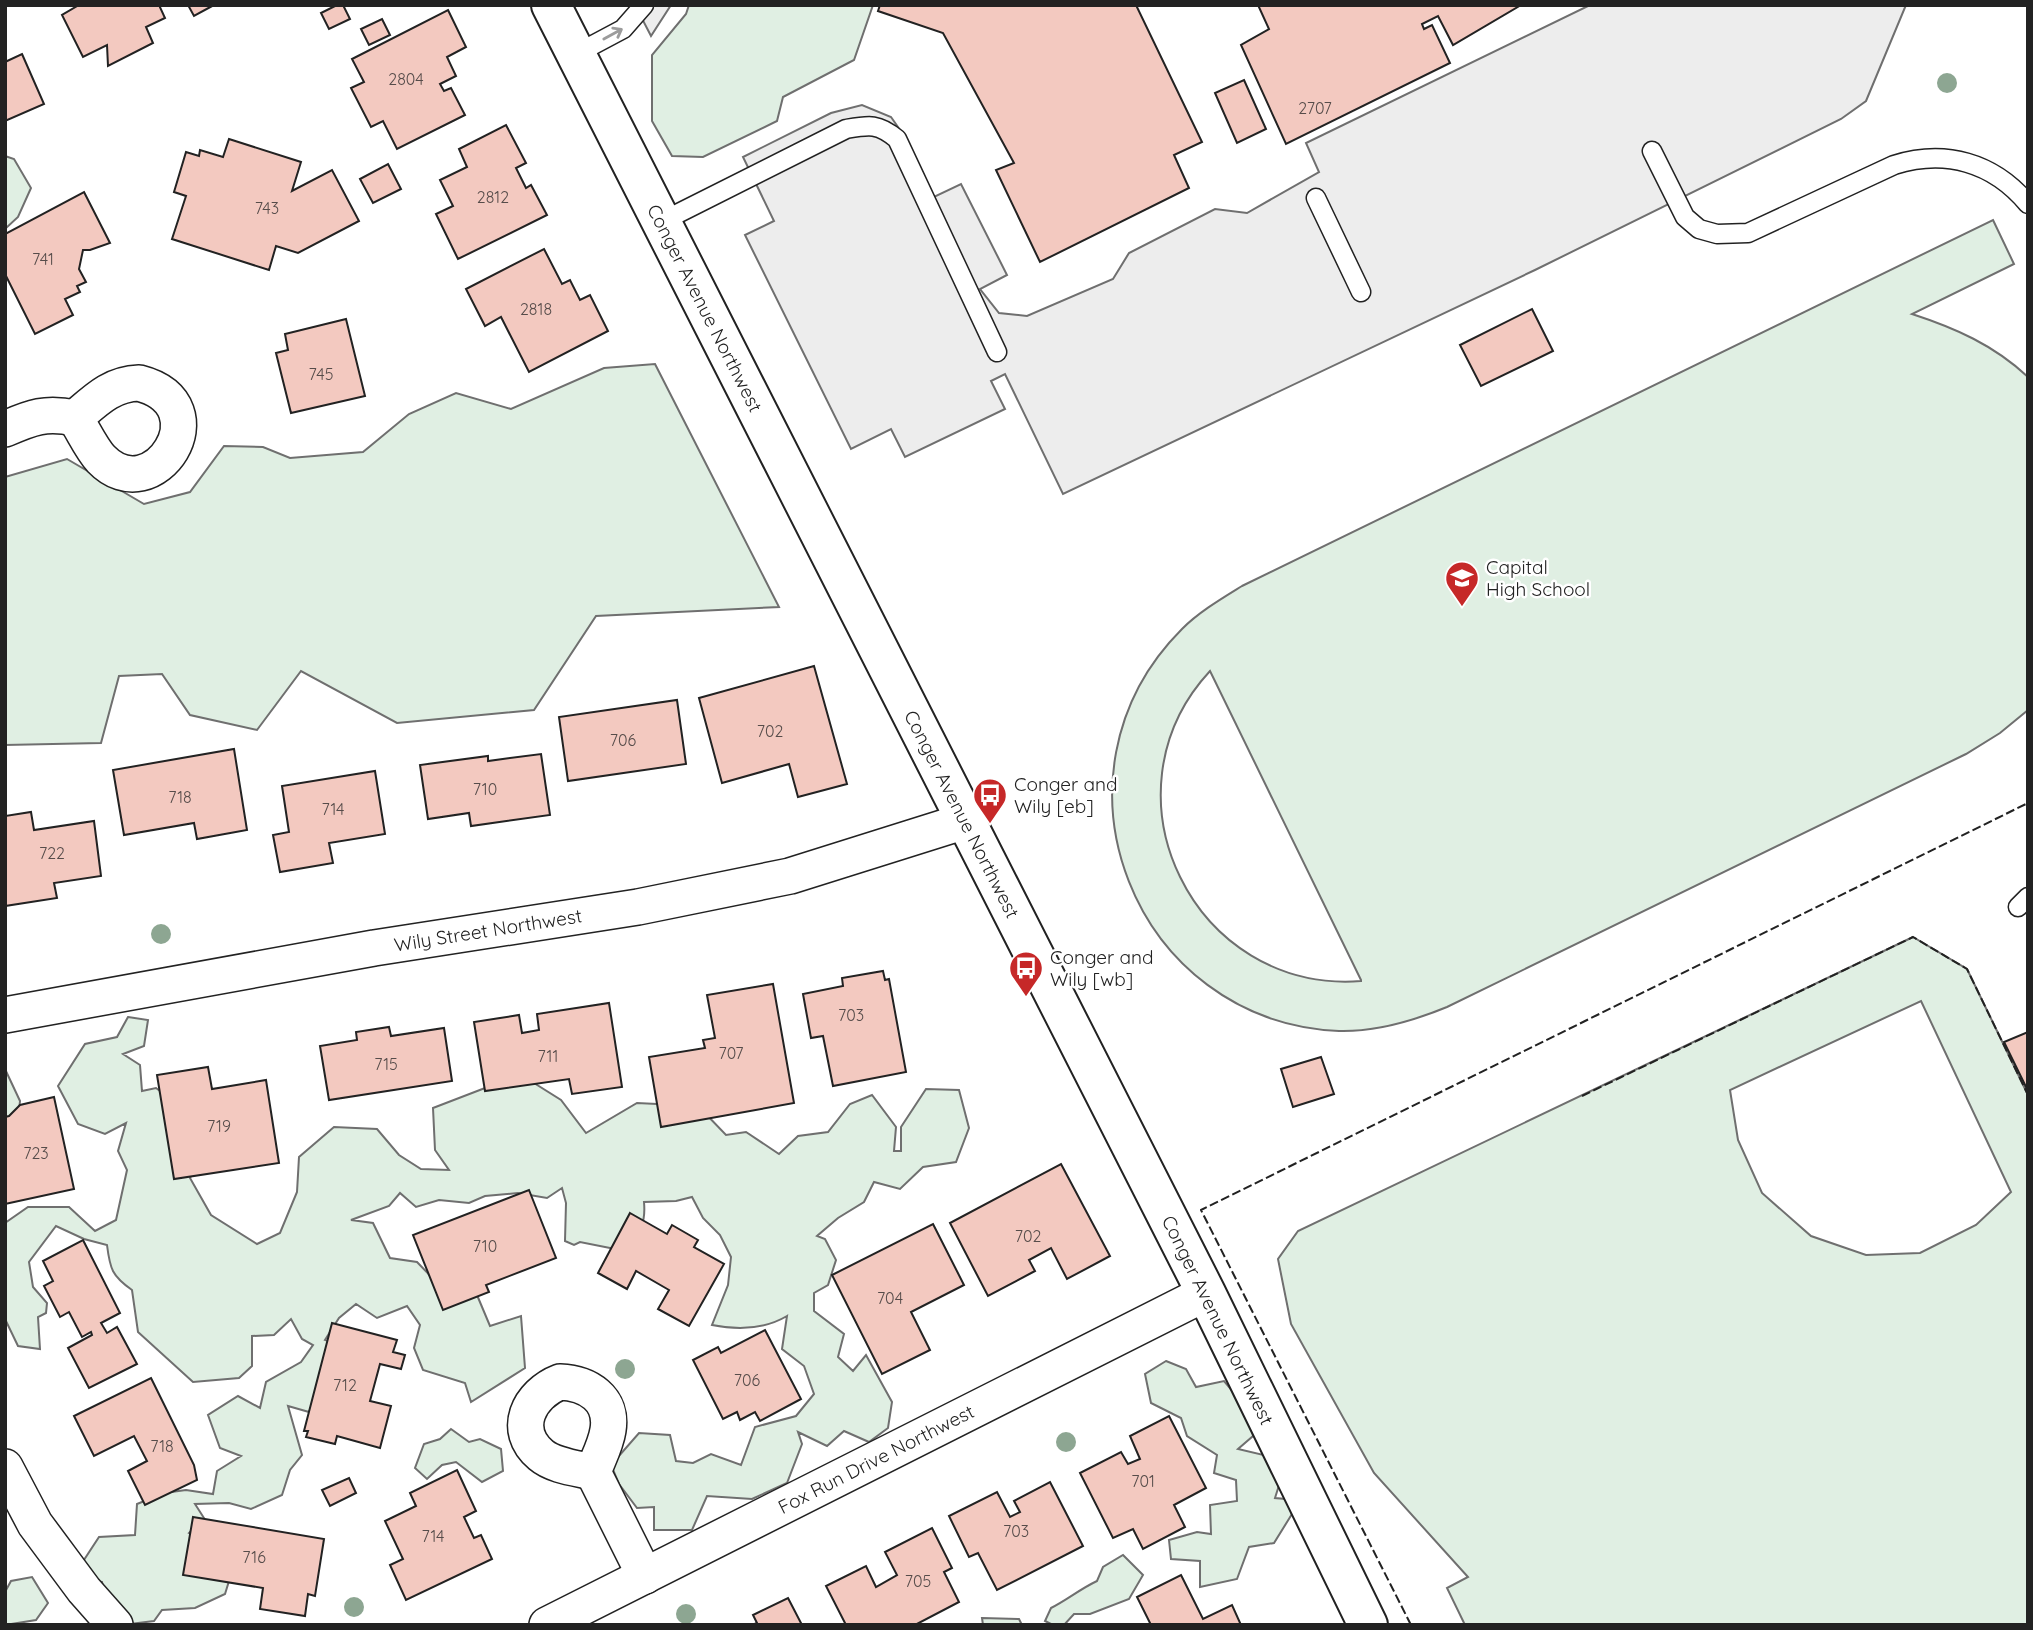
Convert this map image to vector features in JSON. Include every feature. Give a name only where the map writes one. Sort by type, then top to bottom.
[{"type":"street","name":"Conger Avenue Northwest","points":[[551,5],[1206,1293],[1368,1625]]},
{"type":"street","points":[[5,429],[32,417],[54,414],[75,418]]},
{"type":"street","name":"Wily Street Northwest","points":[[5,1015],[360,950],[651,904],[790,876],[965,821]]},
{"type":"street","name":"Fox Run Drive Northwest","points":[[547,1625],[1206,1293]]},
{"type":"street","points":[[5,1467],[35,1524],[83,1590],[115,1625]]},
{"type":"street","points":[[593,1472],[645,1576]]},
{"type":"lane","points":[[576,54],[623,29],[644,5]]},
{"type":"lane","points":[[661,222],[846,129],[866,125],[883,128],[897,139],[997,352]]},
{"type":"lane","points":[[1652,151],[1685,217],[1699,229],[1717,234],[1748,233],[1894,165],[1917,158],[1954,158],[1984,168],[2017,191],[2028,204]]},
{"type":"lane","points":[[1316,198],[1361,292]]},
{"type":"green space","points":[[689,5],[873,5],[854,60],[783,97],[777,121],[703,157],[672,156],[652,121],[652,55],[686,14]]},
{"type":"green space","points":[[5,156],[14,159],[31,188],[18,217],[5,229]]},
{"type":"green space","points":[[1993,220],[2014,264],[1912,314],[1943,325],[1988,347],[2028,377],[2028,710],[2000,733],[1966,754],[1447,1007],[1394,1025],[1353,1031],[1339,1031],[1267,1017],[1207,985],[1161,938],[1129,881],[1113,818],[1116,752],[1138,688],[1182,629],[1203,611],[1242,586]],"holes":[[[1210,671],[1361,981],[1302,976],[1251,955],[1210,921],[1180,877],[1164,827],[1162,773],[1177,720]]]},
{"type":"green space","points":[[655,364],[779,607],[596,616],[534,710],[397,723],[301,671],[257,730],[190,715],[162,674],[119,676],[101,743],[5,745],[5,477],[67,459],[144,504],[190,492],[224,446],[263,447],[290,458],[363,452],[409,414],[456,393],[511,409],[604,368]]},
{"type":"green space","points":[[1913,937],[1967,969],[2028,1095],[2028,1625],[1465,1625],[1447,1588],[1468,1577],[1374,1473],[1291,1324],[1278,1259],[1298,1231]],"holes":[[[1921,1001],[2011,1192],[1976,1225],[1920,1253],[1866,1255],[1811,1236],[1762,1193],[1738,1140],[1730,1090]]]},
{"type":"green space","points":[[128,1017],[148,1020],[144,1046],[123,1054],[140,1065],[142,1091],[156,1088],[184,1109],[208,1140],[190,1178],[211,1215],[257,1244],[280,1233],[297,1192],[299,1157],[334,1127],[377,1129],[399,1155],[421,1169],[449,1170],[435,1150],[433,1108],[485,1088],[526,1078],[561,1100],[586,1133],[637,1103],[674,1101],[701,1109],[726,1135],[746,1132],[779,1154],[798,1136],[828,1132],[850,1104],[872,1095],[896,1127],[894,1151],[901,1151],[901,1127],[926,1089],[959,1090],[969,1128],[956,1162],[923,1167],[900,1189],[874,1182],[864,1202],[838,1218],[817,1236],[825,1239],[836,1260],[828,1285],[814,1293],[814,1311],[844,1334],[838,1357],[853,1371],[866,1355],[892,1402],[888,1428],[869,1442],[844,1431],[827,1446],[798,1432],[802,1444],[787,1483],[752,1499],[707,1496],[692,1530],[654,1530],[654,1507],[637,1508],[619,1484],[611,1465],[639,1433],[670,1435],[676,1461],[693,1463],[711,1454],[741,1465],[755,1427],[796,1416],[814,1394],[804,1366],[782,1349],[787,1316],[770,1324],[751,1327],[712,1325],[728,1285],[731,1257],[720,1235],[703,1218],[692,1197],[676,1201],[644,1202],[643,1222],[638,1231],[625,1247],[610,1248],[580,1242],[574,1245],[565,1241],[566,1203],[562,1188],[547,1198],[518,1193],[485,1196],[469,1203],[439,1200],[416,1207],[400,1193],[389,1206],[351,1220],[373,1223],[390,1258],[417,1262],[443,1289],[477,1295],[490,1326],[521,1316],[525,1368],[471,1402],[465,1383],[423,1370],[414,1348],[420,1325],[407,1306],[377,1318],[356,1304],[339,1318],[325,1340],[344,1346],[309,1412],[288,1406],[302,1455],[290,1470],[282,1495],[251,1509],[229,1503],[195,1504],[204,1518],[189,1533],[220,1551],[229,1581],[225,1594],[195,1608],[162,1610],[154,1621],[130,1624],[107,1605],[102,1582],[89,1581],[80,1566],[99,1537],[135,1535],[137,1504],[164,1493],[186,1490],[213,1494],[217,1471],[241,1456],[220,1448],[208,1415],[238,1396],[260,1408],[266,1382],[301,1362],[313,1345],[302,1339],[291,1319],[274,1335],[252,1336],[252,1366],[239,1378],[193,1382],[138,1332],[132,1290],[113,1271],[107,1245],[84,1239],[56,1226],[29,1262],[33,1287],[47,1303],[46,1313],[38,1317],[40,1349],[18,1346],[5,1319],[5,1223],[28,1207],[69,1207],[95,1231],[116,1220],[127,1170],[118,1151],[126,1123],[105,1134],[78,1124],[58,1086],[85,1044],[117,1037]]},
{"type":"green space","points":[[5,1069],[20,1101],[17,1129],[5,1140]]},
{"type":"green space","points":[[1166,1361],[1186,1369],[1196,1387],[1224,1381],[1251,1413],[1253,1436],[1238,1449],[1268,1456],[1280,1482],[1275,1498],[1286,1499],[1292,1514],[1274,1543],[1249,1547],[1237,1579],[1200,1587],[1200,1561],[1171,1559],[1169,1540],[1197,1532],[1211,1534],[1210,1505],[1237,1501],[1236,1480],[1214,1473],[1217,1455],[1187,1436],[1181,1418],[1151,1403],[1145,1374]]},
{"type":"green space","points":[[451,1429],[469,1442],[480,1439],[501,1449],[503,1471],[482,1482],[456,1462],[442,1465],[427,1479],[415,1468],[424,1444],[440,1439]]},
{"type":"green space","points":[[1123,1555],[1143,1575],[1129,1599],[1090,1614],[1074,1614],[1064,1625],[1053,1625],[1045,1621],[1051,1608],[1097,1581],[1103,1567]]},
{"type":"green space","points":[[32,1577],[48,1603],[36,1620],[5,1625],[5,1592],[11,1581]]},
{"type":"green space","points":[[982,1618],[1019,1619],[1022,1625],[983,1625]]},
{"type":"shaded area","points":[[635,5],[671,5],[651,36]]},
{"type":"shaded area","points":[[1590,5],[1906,5],[1866,101],[1841,119],[1535,270],[1063,494],[1005,374],[991,381],[1005,409],[905,457],[891,429],[851,449],[745,235],[774,221],[743,157],[831,113],[862,105],[891,117],[907,140],[934,197],[961,184],[1007,275],[980,289],[999,313],[1027,316],[1113,279],[1129,253],[1215,209],[1247,213],[1319,172],[1306,143]]},
{"type":"building","points":[[79,5],[159,5],[165,18],[146,27],[153,43],[108,66],[107,45],[83,57],[62,15]]},
{"type":"building","points":[[188,5],[214,5],[194,16]]},
{"type":"building","points":[[343,5],[350,19],[329,29],[321,13]]},
{"type":"building","points":[[880,5],[1136,5],[1202,142],[1174,155],[1189,188],[1040,262],[996,170],[1014,163],[943,33],[878,11]]},
{"type":"building","points":[[1258,5],[1521,5],[1453,45],[1438,16],[1422,24],[1424,29],[1432,25],[1450,63],[1286,144],[1241,45],[1269,29]]},
{"type":"building","points":[[448,10],[466,47],[447,57],[456,76],[440,84],[444,91],[451,88],[465,115],[397,149],[383,121],[371,127],[351,88],[364,82],[352,59]]},
{"type":"building","points":[[382,19],[390,35],[369,45],[361,29]]},
{"type":"building","points":[[22,54],[44,104],[5,121],[5,62]]},
{"type":"building","points":[[1244,80],[1266,129],[1237,143],[1215,93]]},
{"type":"building","points":[[506,125],[526,163],[516,168],[526,188],[531,185],[547,215],[458,259],[436,214],[453,206],[440,180],[467,167],[459,149]]},
{"type":"building","points":[[229,139],[301,162],[292,191],[332,170],[359,221],[298,253],[276,246],[269,270],[172,239],[186,196],[174,192],[186,152],[199,156],[200,150],[223,157]]},
{"type":"building","points":[[388,164],[401,189],[373,203],[360,179]]},
{"type":"building","points":[[84,192],[110,243],[83,250],[79,269],[86,282],[77,286],[80,292],[65,299],[73,315],[35,334],[5,274],[5,234]]},
{"type":"building","points":[[544,249],[562,284],[570,280],[580,300],[590,295],[608,331],[529,372],[501,317],[485,326],[466,289]]},
{"type":"building","points":[[1532,309],[1553,351],[1481,386],[1460,345]]},
{"type":"building","points":[[346,319],[365,396],[291,413],[276,353],[288,350],[285,334]]},
{"type":"building","points":[[814,666],[847,784],[798,797],[789,764],[722,783],[699,698]]},
{"type":"building","points":[[677,700],[686,764],[568,781],[559,717]]},
{"type":"building","points":[[234,749],[247,830],[197,839],[194,823],[124,835],[113,770]]},
{"type":"building","points":[[541,754],[550,815],[471,826],[469,813],[428,819],[420,765],[488,756],[488,761]]},
{"type":"building","points":[[375,771],[385,834],[329,843],[333,863],[280,872],[273,835],[289,832],[282,786]]},
{"type":"building","points":[[31,812],[34,830],[94,821],[101,876],[54,883],[57,898],[5,906],[5,816]]},
{"type":"building","points":[[883,971],[885,980],[889,979],[906,1072],[833,1086],[823,1036],[811,1038],[803,994],[843,986],[842,978]]},
{"type":"building","points":[[773,984],[794,1103],[661,1127],[649,1057],[705,1048],[703,1040],[715,1038],[707,995]]},
{"type":"building","points":[[609,1003],[622,1087],[572,1094],[569,1079],[485,1091],[474,1022],[519,1015],[522,1033],[539,1030],[537,1014]]},
{"type":"building","points":[[389,1027],[391,1036],[444,1028],[452,1081],[329,1100],[320,1046],[357,1040],[356,1032]]},
{"type":"building","points":[[2028,1032],[2028,1091],[2004,1042]]},
{"type":"building","points":[[1321,1057],[1334,1094],[1293,1107],[1281,1069]]},
{"type":"building","points":[[208,1067],[212,1089],[266,1080],[279,1163],[174,1179],[157,1075]]},
{"type":"building","points":[[54,1097],[74,1189],[5,1204],[5,1117],[20,1105]]},
{"type":"building","points":[[1061,1164],[1110,1256],[1067,1279],[1051,1248],[1029,1260],[1035,1271],[988,1296],[950,1223]]},
{"type":"building","points":[[529,1190],[556,1258],[486,1285],[489,1292],[443,1310],[413,1235]]},
{"type":"building","points":[[630,1213],[667,1234],[672,1225],[698,1240],[694,1247],[724,1264],[689,1326],[658,1309],[669,1290],[636,1271],[627,1289],[598,1273]]},
{"type":"building","points":[[933,1224],[964,1285],[911,1312],[930,1350],[882,1374],[832,1275]]},
{"type":"building","points":[[83,1240],[120,1313],[101,1323],[107,1333],[117,1327],[137,1364],[89,1388],[68,1348],[92,1335],[91,1332],[82,1337],[69,1312],[60,1317],[44,1286],[53,1281],[43,1261]]},
{"type":"building","points":[[332,1323],[397,1340],[393,1352],[405,1355],[401,1369],[380,1364],[370,1401],[391,1406],[380,1448],[337,1436],[335,1444],[306,1437],[308,1431],[304,1431]]},
{"type":"building","points":[[765,1330],[801,1399],[760,1421],[755,1412],[740,1420],[737,1412],[723,1419],[693,1360],[718,1347],[721,1353]]},
{"type":"building","points":[[151,1378],[194,1465],[197,1480],[145,1505],[128,1471],[147,1461],[134,1436],[94,1456],[74,1416]]},
{"type":"building","points":[[1169,1416],[1206,1488],[1174,1505],[1185,1527],[1143,1549],[1133,1529],[1113,1538],[1080,1473],[1121,1452],[1128,1464],[1140,1459],[1130,1436]]},
{"type":"building","points":[[457,1470],[476,1511],[464,1517],[474,1538],[481,1535],[492,1559],[406,1600],[390,1565],[403,1559],[385,1521],[416,1506],[410,1493]]},
{"type":"building","points":[[349,1478],[356,1493],[330,1506],[322,1490]]},
{"type":"building","points":[[1050,1482],[1083,1546],[997,1590],[978,1553],[969,1557],[949,1516],[997,1492],[1010,1517],[1020,1512],[1014,1501]]},
{"type":"building","points":[[193,1517],[324,1539],[315,1596],[308,1594],[305,1616],[260,1609],[263,1588],[183,1575]]},
{"type":"building","points":[[932,1528],[952,1568],[944,1572],[959,1602],[915,1625],[846,1625],[826,1586],[866,1566],[876,1587],[897,1575],[885,1552]]},
{"type":"building","points":[[1181,1575],[1203,1619],[1232,1605],[1241,1625],[1151,1625],[1137,1597]]},
{"type":"building","points":[[788,1598],[802,1625],[752,1625],[757,1623],[753,1615]]},
{"type":"fence","points":[[1411,1625],[1201,1210],[2028,803]]},
{"type":"fence","points":[[1582,1096],[1913,937],[1967,969],[2028,1095]]},
{"type":"place","name":"Capital High School","points":[[1462,608]]},
{"type":"place","name":"Conger and Wily [eb]","points":[[990,825]]},
{"type":"place","name":"Conger and Wily [wb]","points":[[1026,998]]}]
